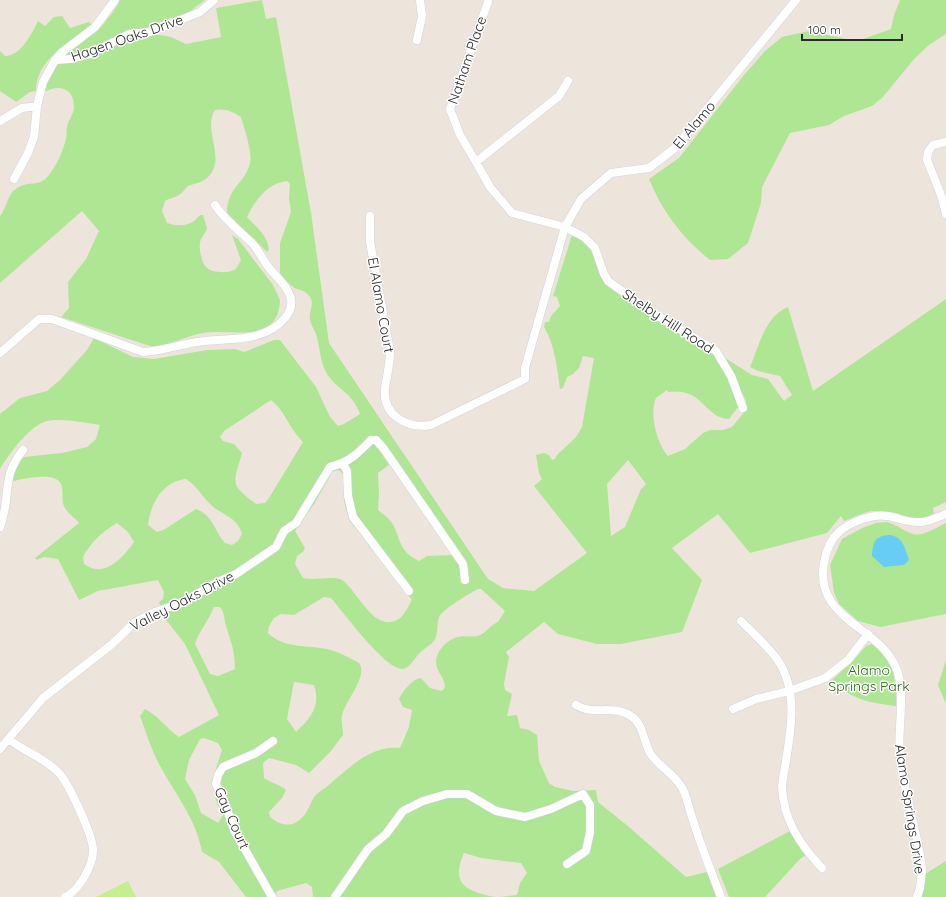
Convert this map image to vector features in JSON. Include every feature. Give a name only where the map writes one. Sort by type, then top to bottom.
[{"type":"street","points":[[55,60],[60,52],[95,27],[115,0]]},
{"type":"street","name":"Hagen Oaks Drive","points":[[14,179],[28,153],[34,137],[37,106],[43,82],[55,60],[70,59],[90,54],[129,34],[150,32],[200,12],[214,0]]},
{"type":"street","points":[[417,40],[422,16],[420,0]]},
{"type":"street","name":"El Alamo","points":[[525,379],[525,368],[565,227],[581,199],[611,173],[649,168],[675,148],[796,0]]},
{"type":"street","name":"Natham Place","points":[[488,2],[450,109],[460,135],[490,187],[512,213],[565,227]]},
{"type":"street","points":[[476,162],[559,96],[568,81]]},
{"type":"street","points":[[0,121],[22,108],[37,106]]},
{"type":"street","points":[[946,142],[933,145],[928,152],[927,160],[941,195],[946,214]]},
{"type":"street","points":[[0,353],[39,319],[52,319],[143,352],[158,351],[199,342],[254,337],[268,332],[279,325],[288,314],[292,304],[288,290],[270,269],[252,243],[227,220],[215,205]]},
{"type":"street","name":"El Alamo Court","points":[[370,216],[370,242],[390,351],[390,363],[385,390],[386,401],[392,414],[398,420],[408,425],[421,427],[431,425],[525,379]]},
{"type":"street","name":"Shelby Hill Road","points":[[565,227],[576,232],[595,248],[604,274],[613,285],[648,310],[716,351],[731,376],[743,408]]},
{"type":"street","name":"Valley Oaks Drive","points":[[0,749],[43,698],[111,644],[135,622],[155,612],[181,603],[218,582],[236,574],[276,547],[284,531],[296,523],[330,467],[343,464],[357,454],[371,440],[376,440],[462,564],[465,580]]},
{"type":"street","points":[[0,527],[4,515],[5,482],[8,471],[13,460],[23,450]]},
{"type":"street","points":[[343,464],[347,471],[348,496],[353,517],[409,591]]},
{"type":"street","name":"Alamo Springs Drive","points":[[918,897],[922,870],[900,759],[899,736],[901,696],[897,670],[888,653],[868,634],[839,613],[827,593],[824,584],[824,565],[826,555],[835,536],[846,526],[866,518],[877,516],[888,516],[912,522],[922,522],[946,514]]},
{"type":"street","points":[[741,621],[776,659],[781,668],[789,691],[792,716],[782,796],[787,815],[797,836],[803,846],[822,868]]},
{"type":"street","points":[[733,709],[756,699],[789,691],[809,684],[833,673],[848,660],[868,634]]},
{"type":"street","points":[[576,705],[588,710],[620,711],[632,716],[637,721],[652,756],[677,780],[684,790],[691,817],[721,897]]},
{"type":"street","points":[[9,739],[27,753],[55,769],[60,774],[74,800],[91,838],[93,850],[86,872],[78,888],[65,897]]},
{"type":"street","name":"Gay Court","points":[[272,897],[234,830],[225,803],[216,784],[218,775],[223,767],[250,756],[273,741]]},
{"type":"street","points":[[336,897],[368,849],[386,834],[403,811],[423,801],[447,794],[467,794],[496,811],[525,817],[551,809],[583,794],[590,805],[590,832],[586,851],[567,864]]},
{"type":"green space","points":[[120,0],[205,0],[185,15],[171,18],[151,26],[149,35],[171,37],[186,44],[221,37],[216,8],[262,0],[266,19],[276,17],[311,213],[329,343],[488,579],[503,588],[534,591],[587,553],[534,486],[542,479],[539,473],[536,455],[544,453],[549,455],[552,460],[555,459],[557,455],[576,437],[582,427],[594,358],[583,356],[579,368],[567,377],[563,388],[560,389],[557,365],[551,341],[544,327],[545,322],[549,322],[551,316],[560,306],[557,297],[553,296],[572,235],[587,244],[593,253],[601,275],[614,290],[659,322],[713,351],[722,365],[739,406],[729,419],[714,414],[697,398],[689,394],[668,392],[667,390],[656,398],[653,412],[655,428],[660,444],[668,456],[685,449],[703,433],[710,430],[723,430],[732,427],[746,410],[746,401],[725,358],[752,375],[768,379],[784,401],[792,395],[780,376],[758,371],[750,367],[768,324],[780,311],[788,307],[813,391],[946,299],[946,502],[933,508],[934,513],[920,519],[906,518],[877,511],[865,513],[844,521],[841,516],[827,533],[750,553],[718,514],[672,548],[702,580],[682,632],[621,644],[597,644],[558,634],[544,622],[506,652],[509,657],[504,684],[505,690],[512,694],[507,716],[517,715],[520,728],[529,730],[537,735],[539,761],[549,783],[555,787],[573,791],[596,790],[598,802],[686,877],[707,872],[716,897],[500,897],[517,895],[520,883],[527,873],[521,863],[481,858],[464,853],[459,872],[460,879],[463,884],[476,892],[495,897],[313,897],[312,887],[306,883],[277,891],[273,897],[246,897],[219,862],[202,852],[194,826],[155,756],[140,716],[145,709],[155,715],[179,737],[219,715],[185,644],[163,616],[159,602],[163,599],[164,592],[158,580],[98,591],[79,600],[58,559],[44,557],[37,560],[35,558],[79,523],[64,506],[61,484],[58,480],[45,477],[29,478],[10,482],[18,461],[24,457],[62,453],[87,447],[96,439],[100,425],[64,420],[44,422],[32,429],[26,435],[13,449],[0,469],[0,414],[20,398],[47,391],[60,380],[87,350],[94,338],[133,357],[154,359],[207,350],[235,349],[244,352],[274,340],[280,340],[316,387],[330,417],[338,426],[360,414],[353,400],[334,383],[324,368],[316,334],[310,320],[312,303],[310,297],[305,292],[291,285],[280,273],[280,243],[291,212],[289,198],[290,184],[287,181],[280,182],[268,189],[254,204],[247,217],[261,231],[266,239],[269,249],[267,252],[227,213],[230,197],[248,170],[251,159],[248,141],[241,117],[229,111],[215,110],[212,118],[211,127],[215,153],[213,170],[206,179],[188,186],[176,197],[165,201],[162,211],[167,223],[178,225],[189,224],[203,215],[207,228],[206,232],[201,238],[200,251],[204,265],[212,271],[225,272],[236,269],[241,260],[232,235],[238,239],[273,285],[280,300],[277,314],[271,324],[252,332],[203,333],[153,347],[61,317],[69,308],[68,282],[86,259],[99,231],[82,211],[0,283],[0,216],[9,197],[17,188],[26,184],[38,183],[45,179],[52,171],[63,148],[68,124],[74,110],[71,96],[65,89],[55,88],[45,92],[49,76],[62,55],[102,26]],"holes":[[[271,400],[280,409],[298,437],[303,442],[269,498],[265,503],[256,504],[237,487],[236,477],[242,453],[234,444],[223,441],[220,437],[224,431]],[[377,447],[390,451],[465,559],[469,576],[462,577],[454,555],[427,556],[419,561],[411,557],[402,547],[388,518],[378,510],[378,473],[389,465]],[[628,460],[646,484],[641,489],[625,527],[611,536],[607,484]],[[339,470],[343,474],[344,501],[349,520],[412,600],[404,614],[400,618],[391,622],[383,621],[375,617],[342,580],[334,578],[303,578],[295,564],[297,556],[303,552],[305,548],[295,531],[314,504],[333,471]],[[186,479],[190,481],[210,504],[237,523],[242,534],[238,541],[232,545],[225,543],[210,519],[196,509],[165,529],[157,532],[148,525],[155,502],[159,495],[170,484]],[[117,523],[128,532],[134,542],[119,560],[112,565],[106,568],[91,568],[84,564],[83,557],[93,542],[106,530]],[[481,589],[505,611],[498,622],[482,634],[478,636],[461,636],[448,641],[440,649],[436,659],[436,665],[445,684],[442,691],[430,688],[421,678],[411,683],[405,689],[399,699],[403,707],[412,710],[409,727],[400,748],[380,750],[371,753],[355,763],[317,794],[308,810],[295,823],[288,825],[282,824],[270,817],[269,812],[282,798],[286,790],[264,778],[263,763],[269,758],[296,765],[309,773],[331,751],[343,735],[342,716],[361,675],[359,663],[345,656],[331,650],[298,646],[282,642],[275,638],[268,633],[269,626],[274,618],[281,614],[294,615],[324,597],[331,598],[375,650],[385,660],[395,667],[402,669],[408,667],[420,653],[434,641],[441,614],[469,594]],[[214,607],[220,607],[224,614],[234,655],[235,669],[218,676],[210,674],[195,644]],[[294,682],[314,685],[316,692],[315,705],[306,722],[296,732],[287,719]],[[204,738],[218,743],[222,750],[214,776],[214,790],[218,806],[223,815],[218,823],[201,813],[195,795],[185,779],[189,760],[200,739]]]},
{"type":"green space","points":[[900,0],[946,0],[946,34],[929,45],[915,58],[882,98],[872,106],[844,116],[829,125],[790,133],[762,187],[761,203],[748,243],[728,259],[710,260],[690,243],[674,223],[660,202],[649,179],[679,158],[744,75],[765,51],[782,37],[809,31],[847,39],[863,39],[891,29],[894,15]]},
{"type":"green space","points":[[62,16],[70,28],[89,22],[92,25],[56,52],[42,70],[36,91],[30,92],[16,102],[0,91],[0,51],[5,56],[11,55],[25,43],[33,32],[38,21],[45,26],[54,17]]},
{"type":"green space","points":[[887,522],[917,535],[925,533],[946,523],[946,614],[880,627],[858,621],[839,604],[834,593],[830,565],[842,539],[862,528],[876,523]]},
{"type":"green space","name":"Alamo Springs Park","points":[[872,644],[879,648],[890,662],[895,680],[896,706],[869,702],[861,699],[846,692],[831,681],[852,662],[866,646]]},
{"type":"green space","points":[[946,660],[946,704],[938,685]]},
{"type":"green space","points":[[790,831],[806,855],[800,859],[765,897],[729,897],[718,869]]},
{"type":"green space","points":[[946,861],[946,897],[921,897],[925,874]]},
{"type":"green space","points":[[128,881],[136,897],[96,897]]},
{"type":"water","points":[[890,535],[898,538],[905,547],[909,560],[904,565],[884,567],[872,556],[874,543],[876,540],[878,538]]}]
